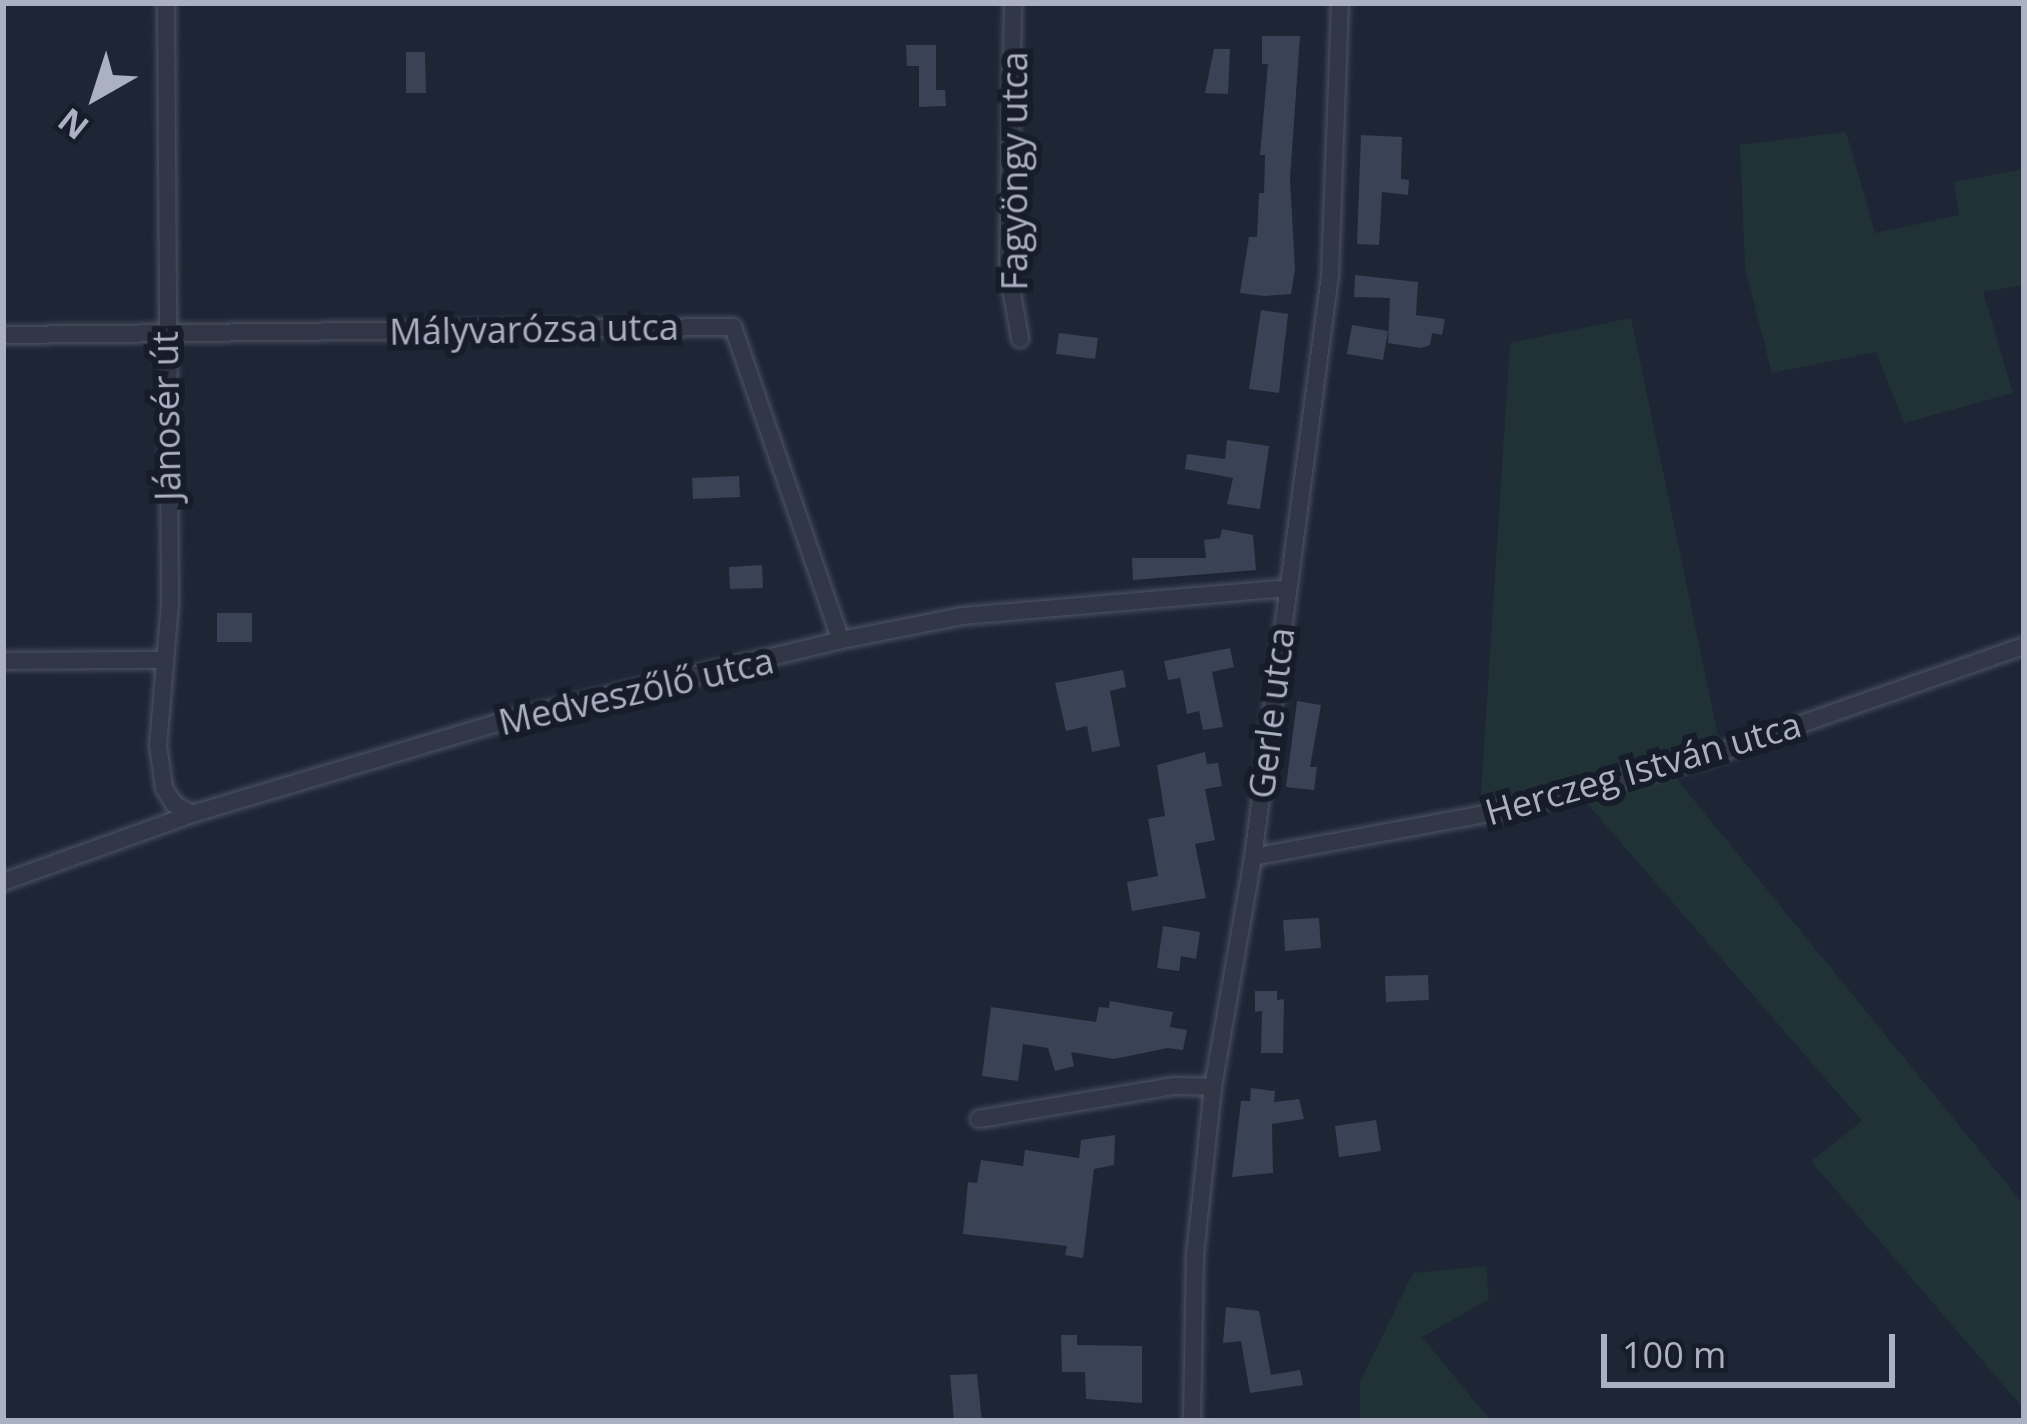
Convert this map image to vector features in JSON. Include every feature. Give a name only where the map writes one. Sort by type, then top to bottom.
[{"type":"street","name":"Jánosér út","points":[[166,3],[164,334],[170,603],[159,766],[174,804],[192,814]]},
{"type":"street","name":"Fagyöngy utca","points":[[1013,3],[1008,270],[1020,339]]},
{"type":"street","name":"Gerle utca","points":[[1192,1421],[1196,1255],[1214,1087],[1252,857],[1330,275],[1340,3]]},
{"type":"street","name":"Mályvarózsa utca","points":[[3,335],[734,327],[841,640]]},
{"type":"street","name":"Medveszőlő utca","points":[[3,882],[192,814],[500,722],[841,640],[962,616],[1288,588]]},
{"type":"street","name":"Herczeg István utca","points":[[1252,857],[1506,811],[1707,757],[2024,646]]},
{"type":"street","points":[[3,661],[164,660]]},
{"type":"street","points":[[979,1119],[1174,1086],[1214,1087]]},
{"type":"shaded area","points":[[1846,132],[1875,233],[1959,215],[1954,182],[2024,169],[2024,285],[1983,292],[2013,393],[1904,423],[1876,352],[1772,373],[1745,268],[1740,145]]},
{"type":"shaded area","points":[[1631,318],[1719,741],[1662,761],[2024,1205],[2024,1409],[1811,1161],[1862,1121],[1585,801],[1479,825],[1510,343]]},
{"type":"shaded area","points":[[1486,1266],[1489,1299],[1422,1337],[1491,1421],[1360,1421],[1360,1382],[1413,1273]]},
{"type":"building","points":[[1262,36],[1300,36],[1290,179],[1295,269],[1291,294],[1264,296],[1240,293],[1249,237],[1257,237],[1259,193],[1264,193],[1265,155],[1260,155],[1268,64],[1262,64]]},
{"type":"building","points":[[906,45],[936,45],[936,90],[945,90],[946,106],[919,107],[919,66],[907,66]]},
{"type":"building","points":[[1214,49],[1230,49],[1228,94],[1205,93]]},
{"type":"building","points":[[406,52],[425,52],[426,93],[406,93]]},
{"type":"building","points":[[1361,135],[1402,137],[1401,179],[1409,180],[1408,195],[1382,192],[1379,245],[1357,244]]},
{"type":"building","points":[[1355,275],[1418,282],[1416,315],[1445,319],[1442,335],[1432,333],[1430,345],[1421,348],[1388,343],[1390,298],[1354,297]]},
{"type":"building","points":[[1261,310],[1288,314],[1279,393],[1249,389]]},
{"type":"building","points":[[1352,325],[1388,331],[1383,360],[1347,354]]},
{"type":"building","points":[[1059,333],[1098,338],[1095,359],[1056,354]]},
{"type":"building","points":[[1227,440],[1269,446],[1260,509],[1227,504],[1233,478],[1185,469],[1187,454],[1225,459]]},
{"type":"building","points":[[739,476],[740,497],[693,499],[692,478]]},
{"type":"building","points":[[1222,529],[1253,535],[1256,570],[1133,580],[1132,558],[1206,558],[1204,540],[1220,538]]},
{"type":"building","points":[[762,565],[763,588],[730,589],[729,567]]},
{"type":"building","points":[[217,613],[252,613],[252,642],[217,642]]},
{"type":"building","points":[[1230,648],[1234,667],[1212,672],[1223,727],[1203,730],[1199,711],[1187,714],[1180,678],[1168,680],[1164,661]]},
{"type":"building","points":[[1123,670],[1126,687],[1110,691],[1120,746],[1092,752],[1087,726],[1066,731],[1055,683]]},
{"type":"building","points":[[1297,701],[1321,705],[1310,767],[1317,767],[1314,790],[1286,787]]},
{"type":"building","points":[[1205,752],[1207,764],[1218,763],[1222,786],[1205,789],[1215,840],[1195,844],[1206,898],[1132,911],[1127,882],[1158,876],[1148,819],[1165,816],[1157,765]]},
{"type":"building","points":[[1319,918],[1321,948],[1285,951],[1283,920]]},
{"type":"building","points":[[1163,926],[1200,932],[1196,959],[1181,956],[1179,971],[1157,968]]},
{"type":"building","points":[[1428,975],[1429,1000],[1386,1002],[1385,976]]},
{"type":"building","points":[[1255,991],[1277,991],[1277,1000],[1284,999],[1283,1053],[1261,1053],[1262,1011],[1255,1012]]},
{"type":"building","points":[[1110,1001],[1173,1012],[1170,1027],[1187,1030],[1183,1050],[1168,1048],[1114,1059],[1071,1052],[1074,1066],[1055,1071],[1048,1048],[1023,1044],[1018,1081],[982,1076],[991,1007],[1096,1022],[1099,1007],[1109,1008]]},
{"type":"building","points":[[1251,1088],[1275,1091],[1274,1102],[1299,1099],[1304,1119],[1272,1124],[1273,1173],[1232,1177],[1241,1101],[1250,1101]]},
{"type":"building","points":[[1376,1120],[1381,1151],[1339,1157],[1335,1126]]},
{"type":"building","points":[[1115,1135],[1114,1165],[1094,1169],[1083,1258],[1065,1255],[1067,1246],[963,1234],[968,1182],[977,1183],[981,1160],[1023,1166],[1025,1150],[1079,1158],[1081,1140]]},
{"type":"building","points":[[1226,1307],[1259,1311],[1271,1375],[1300,1370],[1303,1385],[1250,1393],[1241,1341],[1223,1343]]},
{"type":"building","points":[[1061,1335],[1077,1335],[1077,1345],[1142,1346],[1142,1403],[1086,1399],[1085,1372],[1062,1372]]},
{"type":"building","points":[[977,1374],[982,1421],[954,1421],[950,1375]]}]
